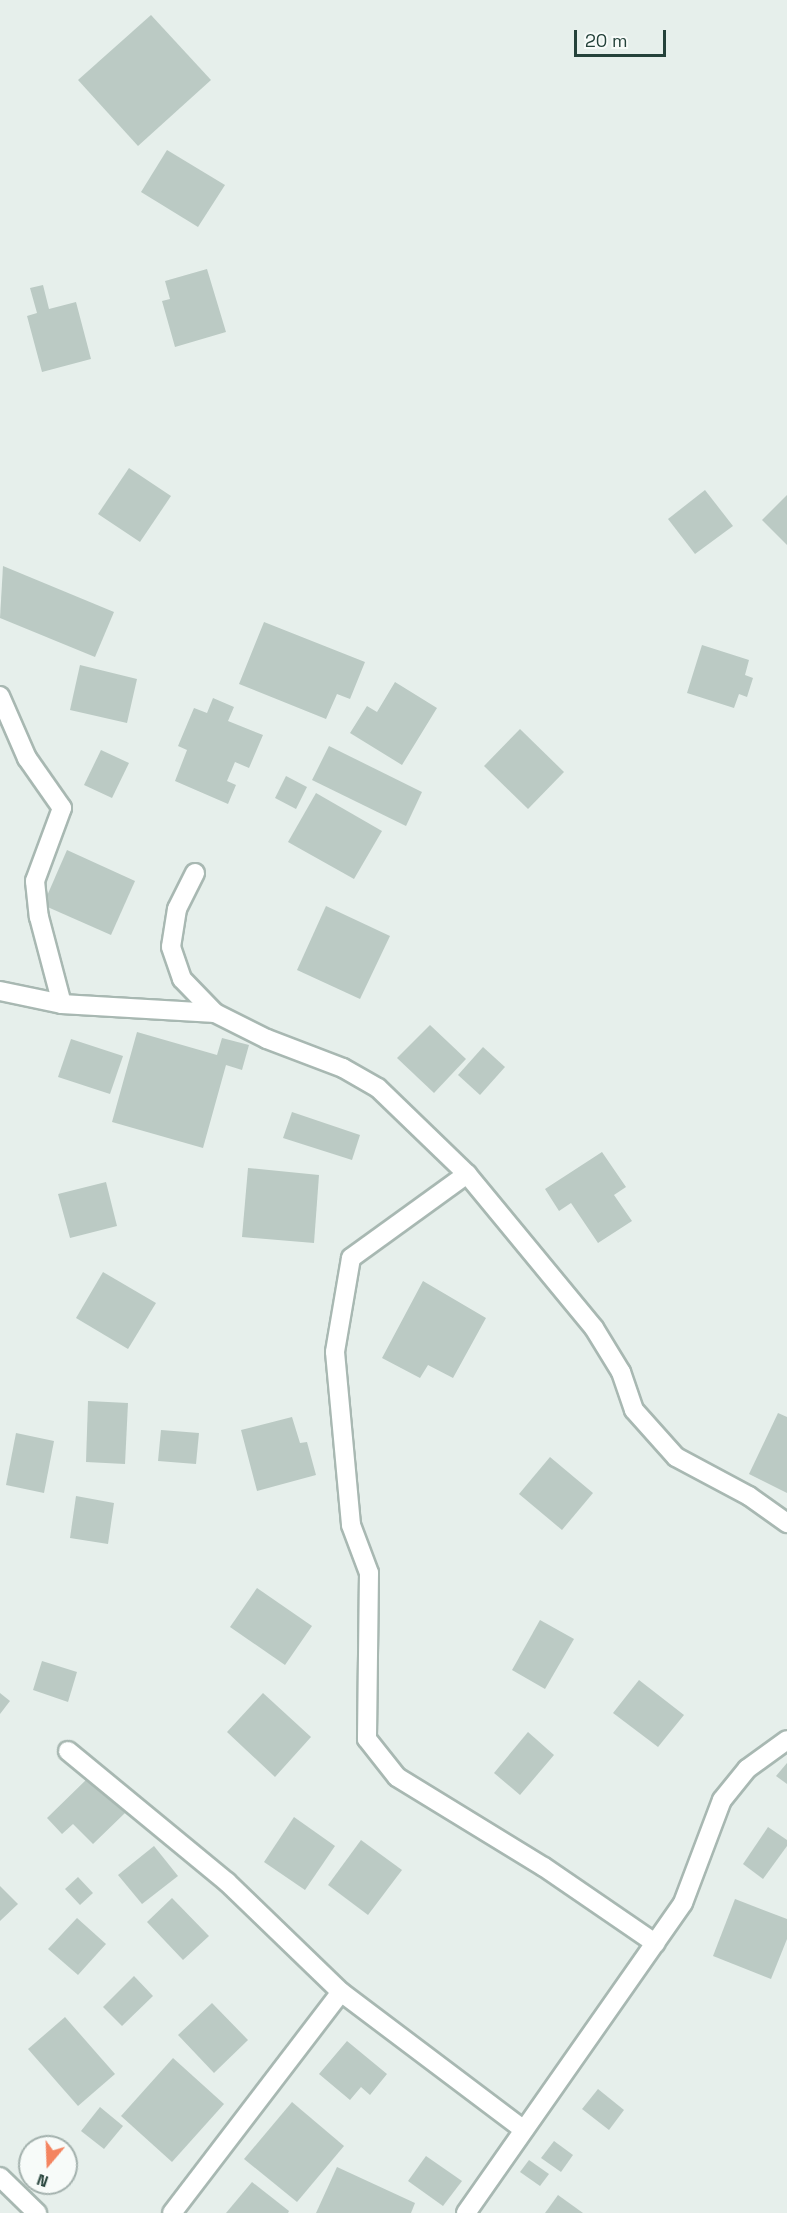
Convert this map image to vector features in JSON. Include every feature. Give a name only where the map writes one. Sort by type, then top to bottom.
[{"type":"street","points":[[0,696],[27,758],[62,808],[35,881],[39,917],[62,1004]]},
{"type":"street","points":[[195,873],[177,909],[171,947],[182,979],[215,1013],[267,1039],[343,1068],[378,1088],[467,1174],[594,1328],[621,1372],[634,1410],[676,1457],[749,1496],[787,1523]]},
{"type":"street","points":[[0,991],[62,1004],[215,1013]]},
{"type":"street","points":[[467,1174],[351,1258],[335,1352],[351,1525],[369,1573],[367,1739],[397,1776],[544,1867],[655,1943]]},
{"type":"street","points":[[466,2213],[682,1903],[722,1800],[747,1768],[787,1740]]},
{"type":"street","points":[[68,1751],[227,1882],[341,1992],[524,2130]]},
{"type":"street","points":[[171,2213],[341,1992]]},
{"type":"street","points":[[0,2177],[38,2213]]},
{"type":"building","points":[[151,15],[211,80],[138,146],[78,80]]},
{"type":"building","points":[[167,150],[225,185],[198,227],[141,192]]},
{"type":"building","points":[[207,269],[226,332],[175,347],[162,301],[170,299],[165,281]]},
{"type":"building","points":[[43,285],[49,309],[76,302],[91,359],[42,372],[27,316],[37,313],[30,288]]},
{"type":"building","points":[[129,468],[171,496],[140,542],[98,514]]},
{"type":"building","points":[[705,490],[733,526],[695,554],[668,519]]},
{"type":"building","points":[[787,495],[787,545],[762,520]]},
{"type":"building","points":[[3,566],[114,612],[95,657],[0,618]]},
{"type":"building","points":[[264,622],[365,662],[350,699],[337,694],[326,719],[239,684]]},
{"type":"building","points":[[702,645],[749,660],[745,675],[753,678],[747,697],[739,694],[734,708],[687,693]]},
{"type":"building","points":[[80,665],[137,679],[127,723],[70,710]]},
{"type":"building","points":[[395,682],[437,708],[402,765],[350,733],[367,706],[377,712]]},
{"type":"building","points":[[213,698],[234,707],[228,721],[263,735],[249,768],[235,762],[227,781],[236,785],[228,804],[175,781],[187,750],[178,746],[194,708],[207,713]]},
{"type":"building","points":[[520,729],[564,772],[528,809],[484,766]]},
{"type":"building","points":[[329,746],[422,792],[406,826],[312,780]]},
{"type":"building","points":[[101,750],[129,763],[112,798],[84,785]]},
{"type":"building","points":[[286,776],[307,787],[296,809],[275,798]]},
{"type":"building","points":[[316,793],[382,831],[354,879],[288,842]]},
{"type":"building","points":[[67,850],[135,881],[111,935],[43,905]]},
{"type":"building","points":[[326,906],[390,936],[360,999],[297,970]]},
{"type":"building","points":[[430,1025],[466,1059],[434,1093],[397,1058]]},
{"type":"building","points":[[137,1032],[217,1055],[222,1038],[249,1045],[242,1070],[226,1065],[203,1148],[112,1122]]},
{"type":"building","points":[[71,1039],[123,1056],[110,1094],[58,1077]]},
{"type":"building","points":[[483,1047],[505,1067],[480,1095],[458,1075]]},
{"type":"building","points":[[292,1112],[360,1135],[352,1160],[283,1138]]},
{"type":"building","points":[[602,1152],[626,1187],[614,1195],[632,1221],[598,1243],[571,1203],[559,1211],[545,1189]]},
{"type":"building","points":[[248,1168],[319,1175],[314,1243],[242,1237]]},
{"type":"building","points":[[106,1182],[117,1226],[70,1238],[58,1194]]},
{"type":"building","points":[[103,1272],[156,1303],[128,1349],[76,1318]]},
{"type":"building","points":[[423,1281],[486,1318],[453,1378],[428,1365],[420,1378],[382,1358]]},
{"type":"building","points":[[88,1401],[128,1403],[125,1464],[86,1462]]},
{"type":"building","points":[[778,1413],[787,1417],[787,1493],[749,1474]]},
{"type":"building","points":[[292,1417],[300,1443],[307,1442],[316,1475],[257,1491],[241,1430]]},
{"type":"building","points":[[161,1430],[199,1433],[196,1464],[158,1461]]},
{"type":"building","points":[[16,1433],[54,1441],[44,1493],[6,1485]]},
{"type":"building","points":[[550,1457],[593,1493],[562,1530],[519,1494]]},
{"type":"building","points":[[76,1496],[114,1503],[108,1544],[70,1538]]},
{"type":"building","points":[[257,1588],[312,1626],[285,1665],[230,1627]]},
{"type":"building","points":[[540,1620],[574,1639],[545,1689],[512,1670]]},
{"type":"building","points":[[42,1661],[77,1672],[68,1702],[33,1690]]},
{"type":"building","points":[[639,1680],[684,1715],[658,1747],[613,1713]]},
{"type":"building","points":[[0,1693],[10,1701],[0,1714]]},
{"type":"building","points":[[263,1693],[311,1737],[275,1777],[227,1732]]},
{"type":"building","points":[[528,1732],[554,1755],[520,1795],[494,1773]]},
{"type":"building","points":[[787,1763],[787,1784],[776,1776]]},
{"type":"building","points":[[89,1777],[125,1813],[93,1844],[73,1824],[62,1834],[47,1818]]},
{"type":"building","points":[[294,1817],[335,1846],[305,1890],[264,1862]]},
{"type":"building","points":[[768,1827],[787,1840],[787,1846],[763,1879],[743,1864]]},
{"type":"building","points":[[361,1840],[402,1870],[368,1915],[328,1885]]},
{"type":"building","points":[[154,1846],[178,1876],[142,1904],[118,1875]]},
{"type":"building","points":[[78,1877],[93,1893],[80,1905],[65,1889]]},
{"type":"building","points":[[0,1886],[18,1904],[0,1921]]},
{"type":"building","points":[[172,1898],[209,1936],[183,1960],[147,1922]]},
{"type":"building","points":[[735,1899],[787,1919],[787,1939],[771,1979],[713,1956]]},
{"type":"building","points":[[77,1918],[106,1944],[78,1975],[48,1949]]},
{"type":"building","points":[[134,1976],[153,1996],[122,2026],[103,2007]]},
{"type":"building","points":[[212,2003],[248,2040],[214,2073],[178,2035]]},
{"type":"building","points":[[65,2017],[115,2074],[78,2106],[28,2049]]},
{"type":"building","points":[[347,2041],[387,2074],[370,2095],[361,2087],[350,2100],[319,2074]]},
{"type":"building","points":[[173,2058],[224,2104],[172,2162],[121,2116]]},
{"type":"building","points":[[598,2089],[624,2110],[609,2130],[582,2109]]},
{"type":"building","points":[[292,2102],[344,2146],[297,2202],[244,2159]]},
{"type":"building","points":[[100,2107],[123,2126],[104,2149],[81,2131]]},
{"type":"building","points":[[554,2141],[573,2155],[561,2172],[541,2158]]},
{"type":"building","points":[[426,2156],[462,2181],[443,2206],[408,2181]]},
{"type":"building","points":[[529,2160],[549,2174],[540,2186],[520,2172]]},
{"type":"building","points":[[337,2167],[415,2203],[411,2213],[316,2213]]},
{"type":"building","points":[[252,2182],[289,2211],[288,2213],[226,2213]]},
{"type":"building","points":[[558,2195],[583,2213],[545,2213]]}]
